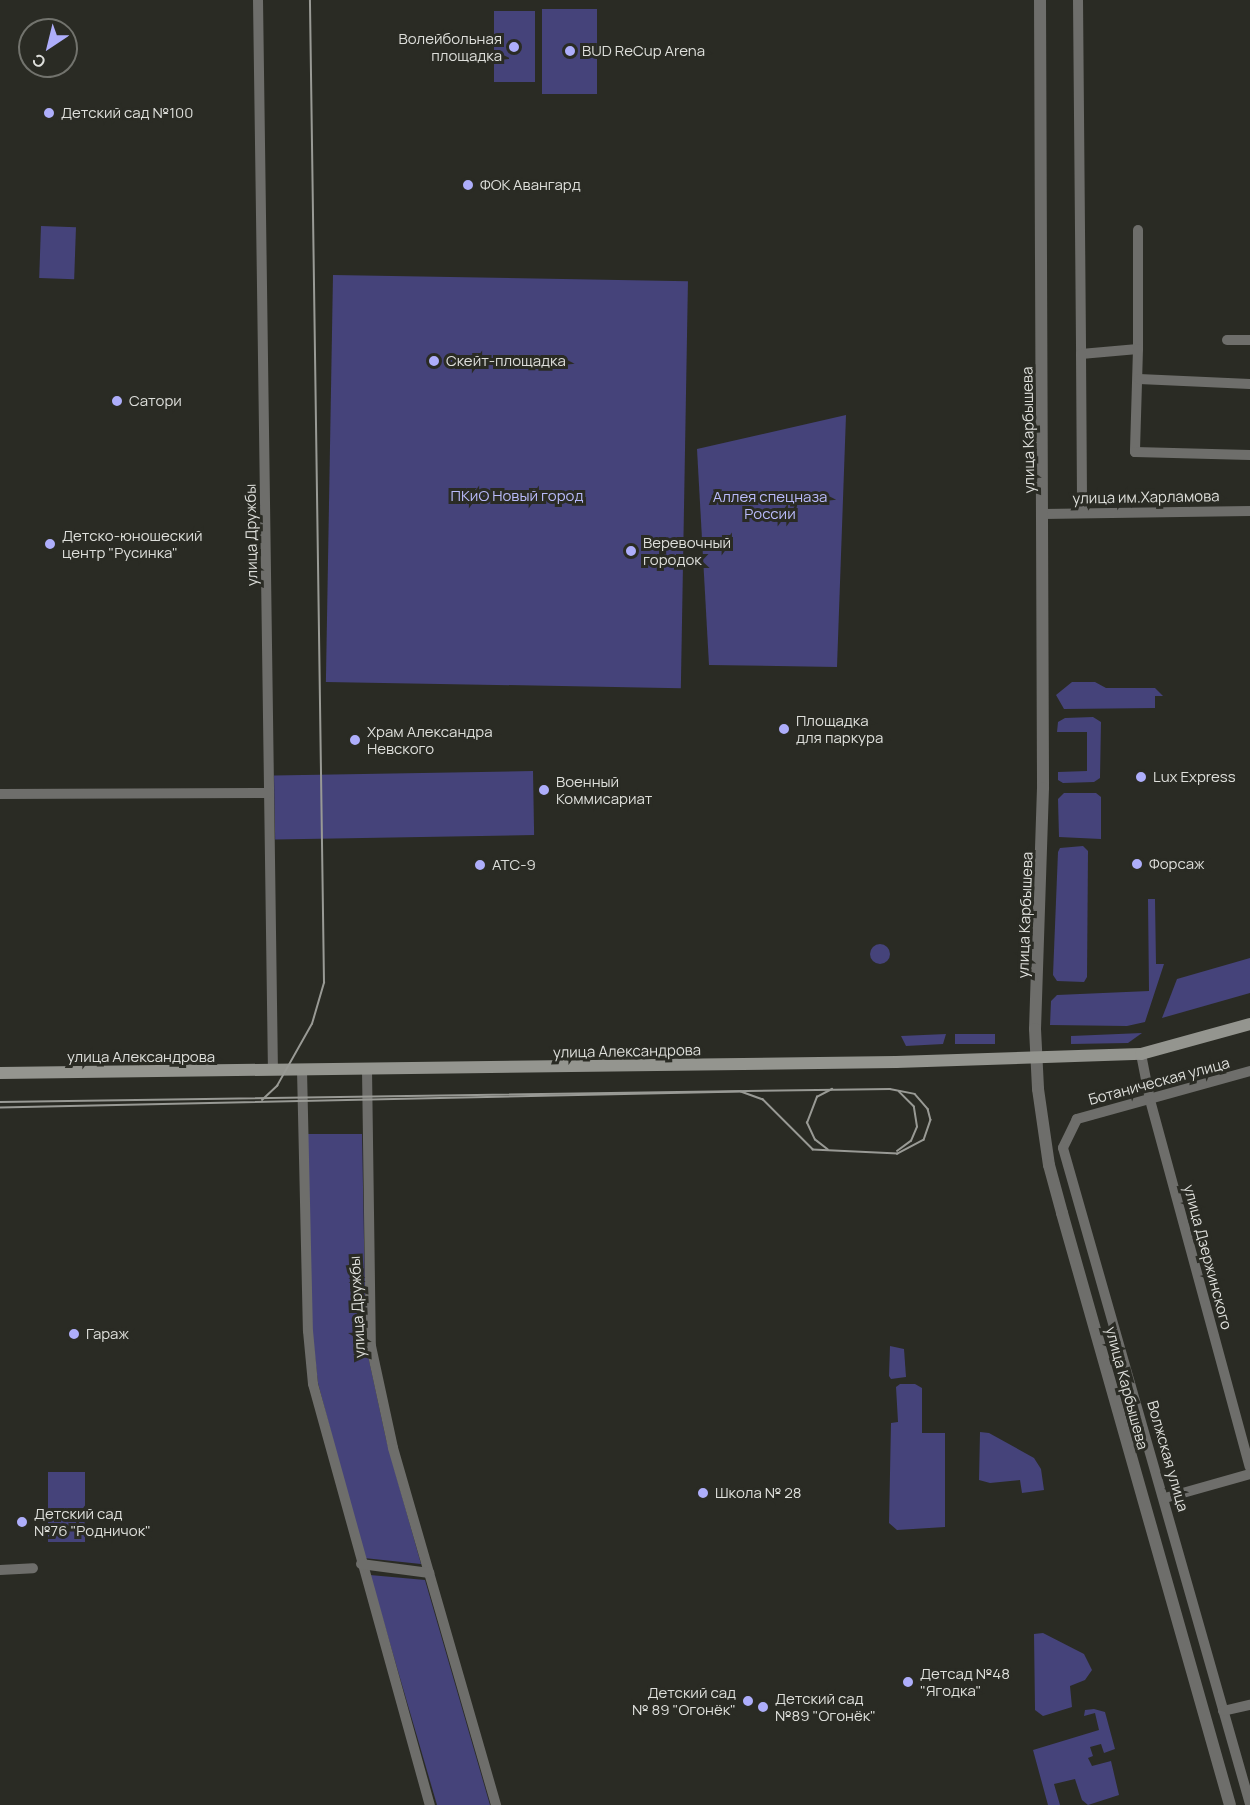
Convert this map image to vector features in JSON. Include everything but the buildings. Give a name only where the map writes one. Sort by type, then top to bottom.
[{"type":"main road","name":"улица Александрова","points":[[0,1073],[367,1069],[1141,1054],[1250,1024]]},
{"type":"street","name":"улица Дружбы","points":[[258,0],[273,1070]]},
{"type":"street","name":"улица Карбышева","points":[[1040,0],[1043,843],[1036,1057],[1048,1155],[1059,1204],[1230,1805]]},
{"type":"street","points":[[1078,0],[1082,513]]},
{"type":"street","points":[[1138,230],[1139,380],[1135,452],[1250,455]]},
{"type":"street","points":[[1227,340],[1250,340]]},
{"type":"street","points":[[1081,354],[1138,350]]},
{"type":"street","points":[[1139,380],[1250,384]]},
{"type":"street","name":"улица им.Харламова","points":[[1043,514],[1250,511]]},
{"type":"street","points":[[0,794],[269,793]]},
{"type":"street","name":"улица Дзержинского","points":[[1141,1054],[1149,1100],[1250,1467]]},
{"type":"street","name":"улица Дружбы","points":[[367,1069],[371,1346],[393,1448],[496,1805]]},
{"type":"street","points":[[302,1070],[308,1331],[313,1384],[361,1564],[430,1805]]},
{"type":"street","name":"Ботаническая улица","points":[[1077,1119],[1250,1071]]},
{"type":"street","name":"Волжская улица","points":[[1077,1119],[1063,1148],[1165,1498],[1250,1804]]},
{"type":"street","points":[[1165,1498],[1250,1474]]},
{"type":"street","points":[[361,1564],[429,1573]]},
{"type":"street","points":[[0,1570],[33,1568]]},
{"type":"street","points":[[1223,1711],[1250,1705]]},
{"type":"green space","name":"BUD ReCup Arena","points":[[542,9],[597,9],[597,94],[542,94]]},
{"type":"green space","name":"Волейбольная площадка","points":[[494,11],[535,11],[535,82],[494,82]]},
{"type":"green space","points":[[41,226],[76,227],[74,279],[39,278]]},
{"type":"green space","name":"ПКиО Новый город","points":[[333,275],[688,281],[681,688],[326,682]]},
{"type":"green space","name":"Аллея спецназа России","points":[[846,415],[837,667],[709,665],[697,449]]},
{"type":"green space","points":[[1072,682],[1095,682],[1106,688],[1155,688],[1163,696],[1155,696],[1155,708],[1064,709],[1056,695]]},
{"type":"green space","points":[[1093,717],[1101,722],[1100,778],[1094,782],[1063,783],[1058,780],[1058,772],[1087,771],[1087,732],[1057,732],[1058,722],[1065,718]]},
{"type":"green space","name":"Площадка для паркура","points":[[784,722],[789,724],[791,729],[789,734],[784,736],[779,734],[777,729],[779,724]]},
{"type":"green space","points":[[533,771],[534,835],[275,840],[274,776]]},
{"type":"green space","points":[[1064,793],[1096,793],[1101,797],[1101,839],[1059,837],[1058,799]]},
{"type":"green space","points":[[1083,846],[1088,851],[1087,977],[1084,982],[1057,981],[1053,975],[1058,852],[1060,848]]},
{"type":"green space","points":[[1148,899],[1155,899],[1156,964],[1164,964],[1145,1022],[1127,1026],[1050,1025],[1051,1001],[1057,995],[1149,991]]},
{"type":"green space","points":[[880,944],[887,947],[890,954],[887,961],[880,964],[873,961],[870,954],[873,947]]},
{"type":"green space","points":[[1250,958],[1250,993],[1162,1018],[1177,979]]},
{"type":"green space","points":[[1142,1033],[1128,1043],[1071,1044],[1071,1036]]},
{"type":"green space","points":[[946,1034],[943,1044],[906,1046],[901,1036]]},
{"type":"green space","points":[[955,1034],[995,1034],[995,1044],[955,1044]]},
{"type":"green space","points":[[307,1134],[362,1134],[366,1346],[386,1439],[421,1564],[364,1558],[318,1383],[312,1331]]},
{"type":"green space","points":[[890,1346],[904,1349],[906,1377],[891,1379],[889,1376]]},
{"type":"green space","points":[[900,1384],[915,1384],[922,1388],[922,1433],[945,1433],[945,1527],[897,1530],[889,1523],[891,1423],[898,1422],[896,1387]]},
{"type":"green space","points":[[980,1432],[989,1433],[1034,1458],[1041,1469],[1044,1490],[1022,1493],[1020,1480],[990,1483],[979,1480]]},
{"type":"green space","points":[[48,1472],[85,1472],[85,1542],[48,1542]]},
{"type":"green space","points":[[370,1575],[425,1580],[490,1805],[437,1805]]},
{"type":"green space","points":[[1043,1633],[1084,1654],[1092,1670],[1085,1680],[1070,1686],[1072,1707],[1043,1716],[1035,1710],[1034,1634]]},
{"type":"green space","points":[[1094,1709],[1105,1712],[1115,1749],[1104,1753],[1101,1744],[1090,1747],[1093,1756],[1088,1758],[1092,1766],[1111,1761],[1119,1795],[1088,1805],[1082,1800],[1075,1779],[1054,1784],[1060,1805],[1048,1805],[1033,1750],[1099,1730],[1095,1713],[1084,1716],[1085,1710]]},
{"type":"tram line","points":[[262,1100],[277,1086],[312,1024],[324,983],[310,0]]},
{"type":"tram line","points":[[828,1150],[815,1140],[807,1123],[817,1097],[832,1089]]},
{"type":"tram line","points":[[0,1102],[890,1089],[915,1094],[928,1109],[931,1120],[924,1140],[898,1154],[813,1150],[763,1100],[741,1092],[0,1108]]},
{"type":"tram line","points":[[897,1151],[911,1141],[917,1127],[914,1107],[899,1092]]},
{"type":"place","name":"Волейбольная площадка","points":[[514,47]]},
{"type":"place","name":"BUD ReCup Arena","points":[[570,51]]},
{"type":"place","name":"Детский сад №100","points":[[49,113]]},
{"type":"place","name":"ФОК Авангард","points":[[468,185]]},
{"type":"place","name":"Скейт-площадка","points":[[434,361]]},
{"type":"place","name":"Сатори","points":[[117,401]]},
{"type":"place","name":"Детско-юношеский центр \"Русинка\"","points":[[50,544]]},
{"type":"place","name":"Веревочный городок","points":[[631,551]]},
{"type":"place","name":"Площадка для паркура","points":[[784,729]]},
{"type":"place","name":"Храм Александра Невского","points":[[355,740]]},
{"type":"place","name":"Lux Express","points":[[1141,777]]},
{"type":"place","name":"Военный Коммисариат","points":[[544,790]]},
{"type":"place","name":"Форсаж","points":[[1137,864]]},
{"type":"place","name":"АТС-9","points":[[480,865]]},
{"type":"place","name":"Гараж","points":[[74,1334]]},
{"type":"place","name":"Школа № 28","points":[[703,1493]]},
{"type":"place","name":"Детский сад №76 \"Родничок\"","points":[[22,1522]]},
{"type":"place","name":"Детсад №48 \"Ягодка\"","points":[[908,1682]]},
{"type":"place","name":"Детский сад № 89 \"Огонёк\"","points":[[748,1701]]},
{"type":"place","name":"Детский сад №89 \"Огонёк\"","points":[[763,1707]]}]
